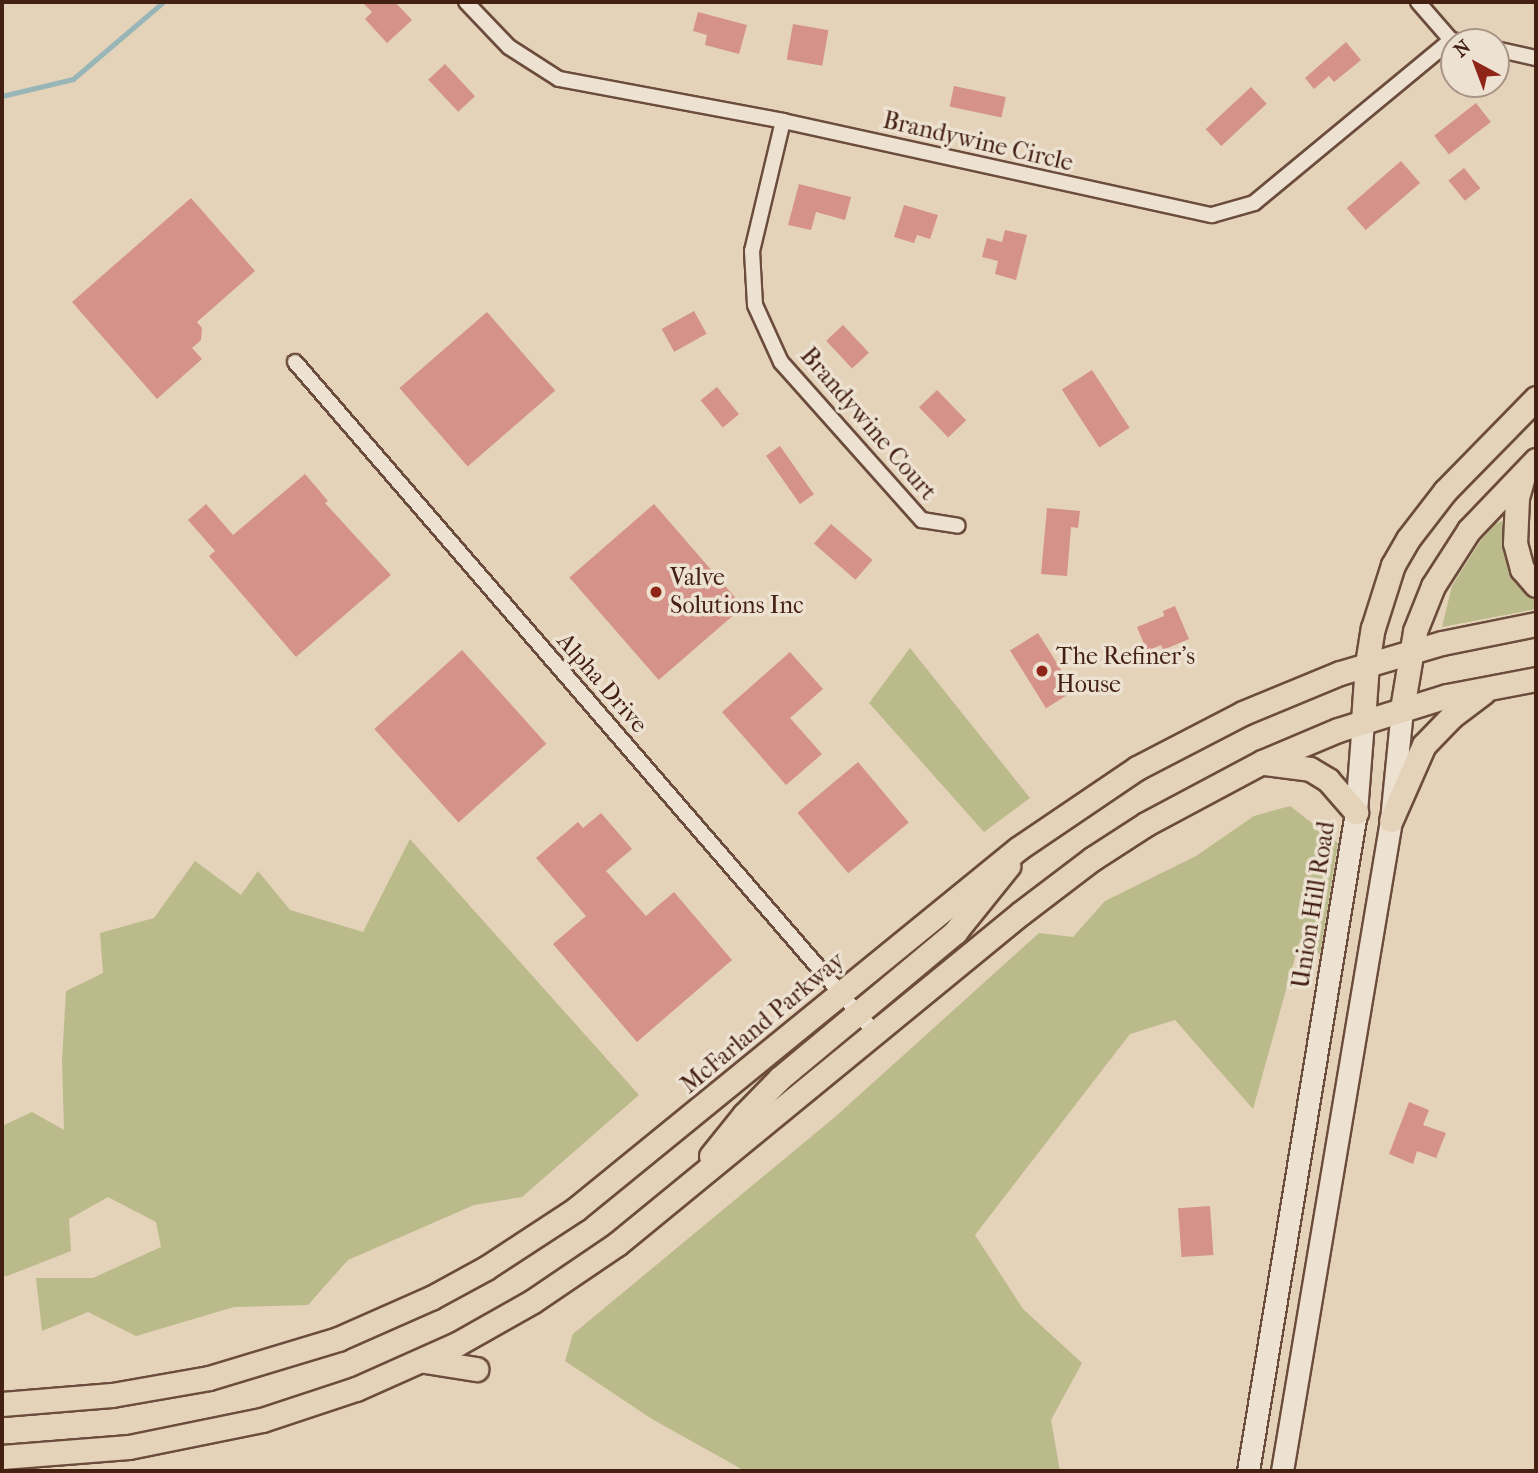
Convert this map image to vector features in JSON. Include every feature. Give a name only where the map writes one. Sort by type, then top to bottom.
[{"type":"main road","name":"Union Hill Road","points":[[1363,721],[1367,664],[1383,592],[1408,539],[1445,492],[1536,398]]},
{"type":"main road","points":[[1530,466],[1517,498],[1515,543],[1522,569],[1536,584]]},
{"type":"main road","points":[[1402,709],[1410,652],[1420,614],[1448,559],[1469,530],[1530,466]]},
{"type":"main road","name":"McFarland Parkway","points":[[2,1404],[112,1395],[219,1375],[338,1339],[431,1298],[496,1262],[576,1209],[1018,848],[1107,786],[1172,748],[1273,700],[1367,664],[1536,624]]},
{"type":"main road","points":[[2,1457],[129,1447],[226,1428],[323,1401],[422,1362],[482,1331],[553,1288],[617,1244],[1030,906],[1092,859],[1182,804],[1262,762],[1363,721],[1493,686],[1536,679]]},
{"type":"main road","points":[[1391,820],[1424,745],[1452,716],[1493,686]]},
{"type":"main road","points":[[1262,762],[1310,769],[1328,780],[1356,812]]},
{"type":"main road","points":[[691,1186],[753,1106],[780,1078],[955,932],[990,891],[1018,848]]},
{"type":"main road","points":[[422,1362],[445,1362],[476,1369]]},
{"type":"street","name":"Brandywine Circle","points":[[466,2],[509,47],[559,79],[783,121],[1212,215],[1254,203],[1440,55]]},
{"type":"street","name":"Brandywine Circle","points":[[1418,2],[1444,28]]},
{"type":"street","points":[[1510,53],[1536,58]]},
{"type":"street","name":"Brandywine Court","points":[[783,121],[751,251],[755,305],[781,362],[922,520],[958,526]]},
{"type":"street","name":"Alpha Drive","points":[[295,362],[875,1033]]},
{"type":"street","points":[[1282,1471],[1391,820],[1402,709]]},
{"type":"street","name":"Union Hill Road","points":[[1248,1471],[1356,812],[1363,721]]},
{"type":"green space","points":[[1502,521],[1508,552],[1536,596],[1536,609],[1442,627],[1452,586],[1481,540],[1495,524]]},
{"type":"green space","points":[[910,648],[1030,798],[984,832],[869,703]]},
{"type":"green space","points":[[1290,806],[1338,843],[1320,954],[1299,943],[1253,1109],[1175,1020],[1130,1034],[975,1235],[1023,1309],[1082,1363],[1051,1420],[1060,1471],[745,1471],[652,1419],[565,1361],[573,1334],[835,1117],[1039,933],[1073,937],[1105,901],[1196,856],[1254,816]]},
{"type":"green space","points":[[410,839],[639,1095],[522,1197],[474,1205],[348,1260],[308,1305],[234,1307],[136,1336],[88,1312],[42,1331],[36,1278],[93,1278],[161,1247],[156,1222],[108,1197],[69,1219],[71,1251],[7,1276],[2,1275],[2,1126],[32,1112],[64,1130],[62,1061],[66,991],[103,973],[100,933],[154,918],[195,861],[241,895],[258,871],[290,910],[363,932]]},
{"type":"building","points":[[362,2],[395,2],[412,20],[387,43],[365,19],[372,12]]},
{"type":"building","points":[[698,12],[747,25],[739,54],[705,45],[707,35],[693,31]]},
{"type":"building","points":[[793,24],[828,30],[822,66],[787,59]]},
{"type":"building","points":[[1346,42],[1361,60],[1334,82],[1329,76],[1314,89],[1305,78]]},
{"type":"building","points":[[445,64],[475,96],[458,112],[428,80]]},
{"type":"building","points":[[954,86],[1006,97],[1001,118],[950,107]]},
{"type":"building","points":[[1251,87],[1267,104],[1221,146],[1206,129]]},
{"type":"building","points":[[1476,103],[1491,122],[1449,155],[1434,136]]},
{"type":"building","points":[[1401,161],[1420,183],[1366,230],[1347,208]]},
{"type":"building","points":[[1464,168],[1480,188],[1465,201],[1448,181]]},
{"type":"building","points":[[799,184],[851,197],[845,220],[816,212],[811,230],[788,225]]},
{"type":"building","points":[[191,198],[255,271],[197,322],[202,328],[201,340],[192,348],[202,359],[157,399],[72,302]]},
{"type":"building","points":[[904,205],[938,215],[930,239],[917,235],[914,243],[894,237]]},
{"type":"building","points":[[1005,230],[1027,235],[1016,280],[995,274],[998,261],[982,257],[987,238],[1002,242]]},
{"type":"building","points":[[694,311],[707,334],[674,352],[662,329]]},
{"type":"building","points":[[487,312],[555,390],[468,467],[399,388]]},
{"type":"building","points":[[843,325],[869,353],[852,368],[826,341]]},
{"type":"building","points":[[1092,370],[1130,428],[1099,447],[1062,390]]},
{"type":"building","points":[[717,387],[739,414],[723,427],[701,400]]},
{"type":"building","points":[[937,390],[966,420],[948,438],[919,407]]},
{"type":"building","points":[[780,446],[814,494],[800,504],[766,456]]},
{"type":"building","points":[[305,474],[328,501],[325,503],[391,575],[296,657],[209,556],[215,551],[188,520],[206,504],[233,535]]},
{"type":"building","name":"Valve Solutions Inc","points":[[654,504],[743,607],[659,680],[569,577]]},
{"type":"building","points":[[1047,508],[1080,511],[1078,528],[1071,527],[1067,576],[1041,574]]},
{"type":"building","points":[[831,524],[873,560],[855,580],[814,544]]},
{"type":"building","points":[[1175,606],[1189,639],[1163,650],[1161,645],[1147,651],[1137,627],[1164,616],[1163,611]]},
{"type":"building","name":"The Refiner's House","points":[[1038,633],[1074,691],[1046,708],[1010,650]]},
{"type":"building","points":[[462,650],[546,744],[459,823],[374,729]]},
{"type":"building","points":[[790,652],[823,689],[790,718],[822,754],[786,785],[722,712]]},
{"type":"building","points":[[858,762],[909,823],[848,873],[797,813]]},
{"type":"building","points":[[601,813],[632,849],[606,871],[646,916],[674,892],[732,960],[637,1042],[553,944],[586,916],[536,858],[578,822],[583,828]]},
{"type":"building","points":[[1409,1102],[1429,1110],[1423,1125],[1446,1133],[1436,1158],[1417,1151],[1413,1164],[1389,1154]]},
{"type":"building","points":[[1210,1206],[1213,1255],[1181,1257],[1178,1208]]},
{"type":"waterway","points":[[2,96],[73,79],[163,2]]},
{"type":"place","name":"Valve Solutions Inc","points":[[656,592]]},
{"type":"place","name":"The Refiner's House","points":[[1042,671]]}]
